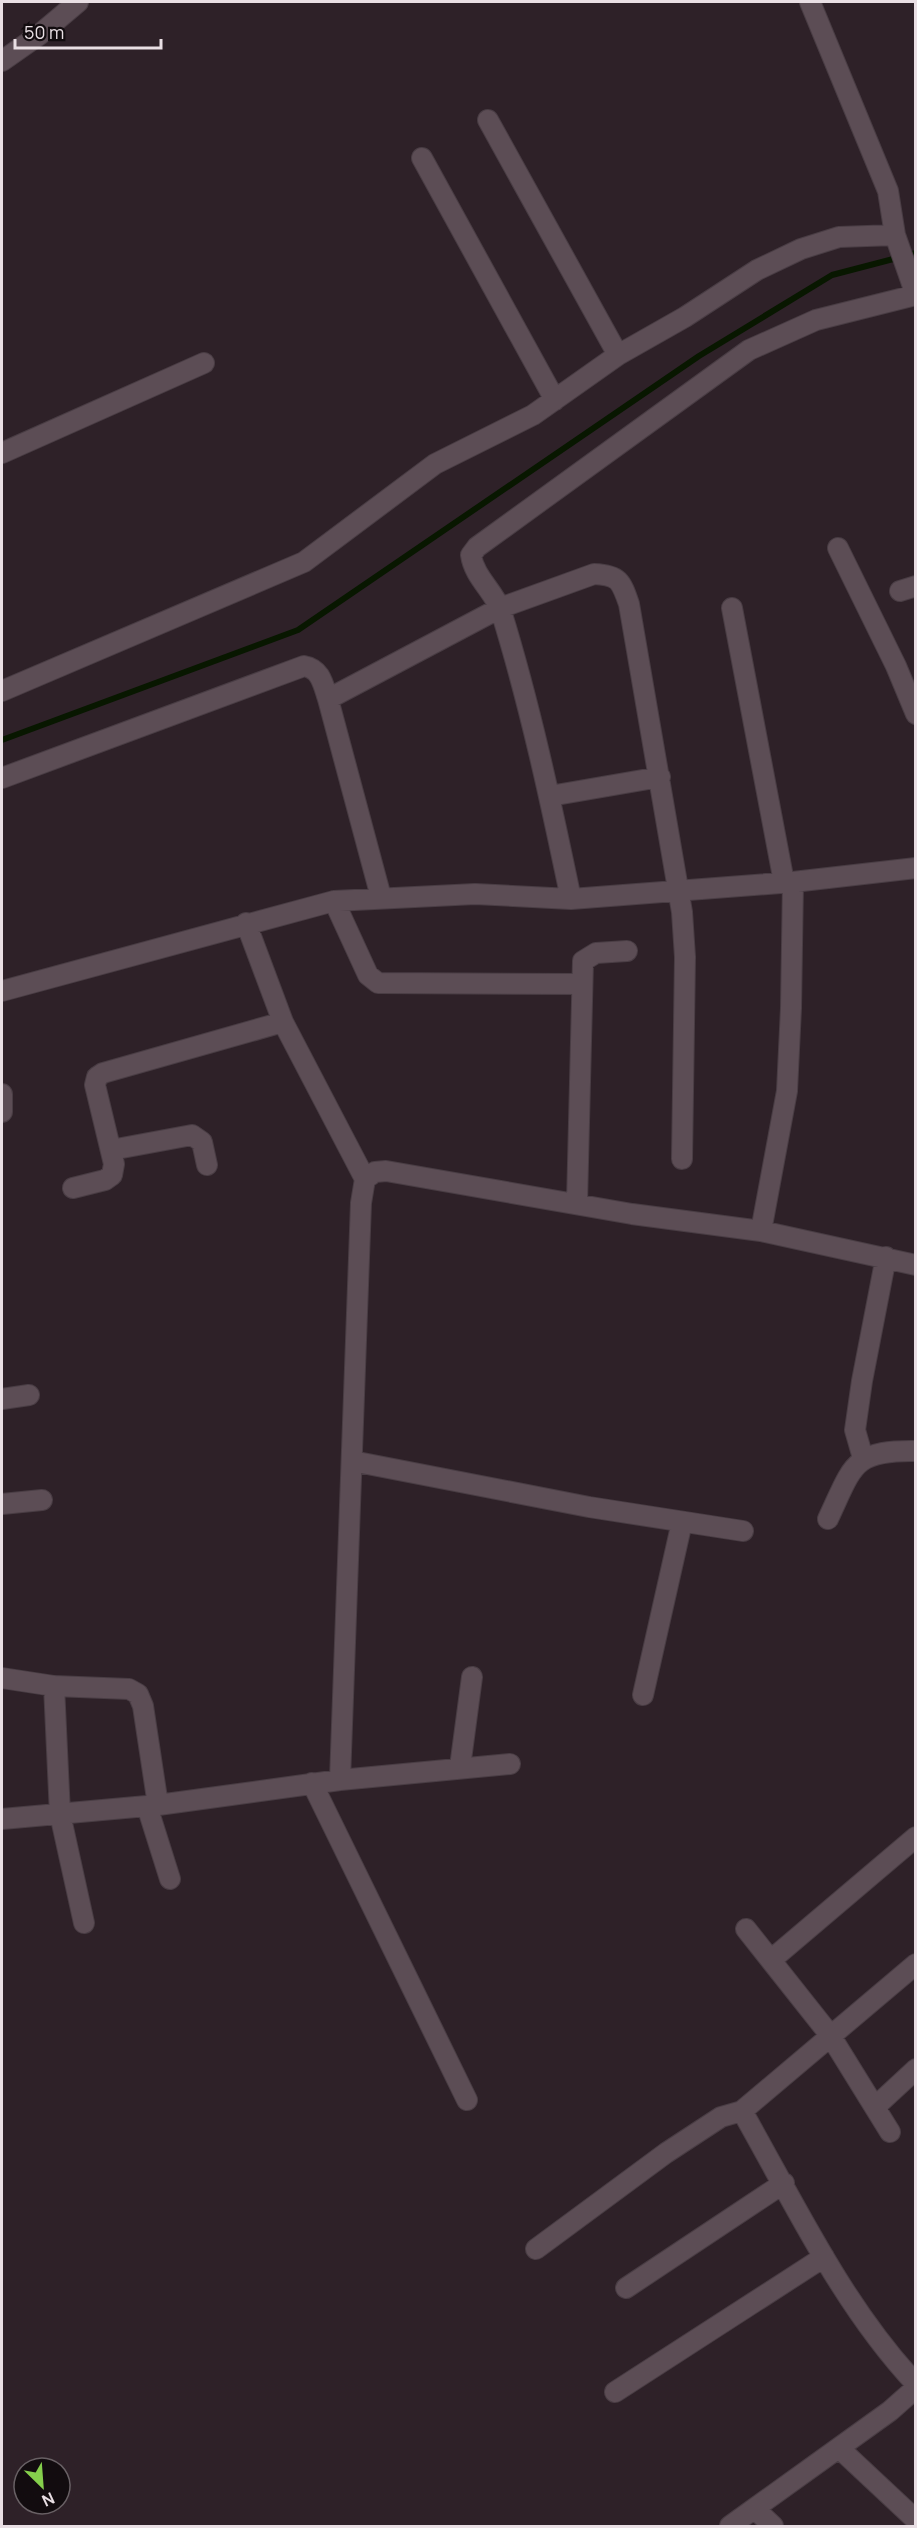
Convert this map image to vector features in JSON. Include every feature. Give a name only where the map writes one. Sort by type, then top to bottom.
[{"type":"street","points":[[2,61],[39,35],[78,2]]},
{"type":"street","points":[[570,899],[550,796],[500,608],[472,565],[471,555],[477,547],[749,350],[816,320],[915,295],[895,236],[888,191],[810,2]]},
{"type":"street","points":[[488,120],[618,355]]},
{"type":"street","points":[[422,158],[555,400]]},
{"type":"street","points":[[2,691],[235,589],[304,562],[435,464],[534,415],[618,355],[686,317],[757,270],[801,249],[839,237],[895,236]]},
{"type":"street","points":[[2,453],[204,363]]},
{"type":"street","points":[[838,548],[896,666],[915,714]]},
{"type":"street","points":[[328,699],[500,608],[594,574],[610,574],[621,582],[629,604],[660,777],[676,892],[682,912],[685,957],[682,1160]]},
{"type":"street","points":[[732,608],[788,882],[791,1008],[787,1091],[761,1231]]},
{"type":"street","points":[[2,778],[304,666],[313,667],[319,674],[328,699],[381,897]]},
{"type":"street","points":[[550,796],[660,777]]},
{"type":"street","points":[[2,991],[334,901],[475,894],[570,899],[788,882],[915,868]]},
{"type":"street","points":[[334,901],[368,975],[378,982],[582,984]]},
{"type":"street","points":[[246,923],[283,1022],[365,1179],[361,1203],[340,1780]]},
{"type":"street","points":[[577,1203],[583,961],[588,955],[627,951]]},
{"type":"street","points":[[73,1188],[105,1180],[112,1175],[114,1164],[95,1085],[97,1077],[103,1073],[283,1022]]},
{"type":"street","points":[[2,1095],[2,1112]]},
{"type":"street","points":[[111,1150],[192,1135],[202,1142],[207,1165]]},
{"type":"street","points":[[365,1179],[375,1172],[386,1171],[633,1214],[761,1231],[915,1265]]},
{"type":"street","points":[[863,1458],[855,1430],[886,1257]]},
{"type":"street","points":[[2,1399],[29,1395]]},
{"type":"street","points":[[828,1519],[848,1477],[863,1458],[877,1452],[915,1451]]},
{"type":"street","points":[[352,1461],[589,1507],[743,1531]]},
{"type":"street","points":[[2,1504],[42,1500]]},
{"type":"street","points":[[643,1695],[682,1522]]},
{"type":"street","points":[[460,1767],[472,1677]]},
{"type":"street","points":[[2,1678],[54,1686],[129,1689],[138,1694],[143,1706],[152,1806],[170,1879]]},
{"type":"street","points":[[54,1686],[60,1814],[84,1923]]},
{"type":"street","points":[[2,1819],[152,1806],[340,1780],[510,1764]]},
{"type":"street","points":[[312,1784],[468,2100]]},
{"type":"street","points":[[771,1960],[915,1837]]},
{"type":"street","points":[[746,1929],[830,2035],[890,2132]]},
{"type":"street","points":[[536,2249],[666,2153],[721,2117],[742,2111],[915,1964]]},
{"type":"street","points":[[875,2107],[915,2069]]},
{"type":"street","points":[[730,2526],[756,2510],[890,2411],[915,2386],[886,2352],[824,2257],[742,2111]]},
{"type":"street","points":[[626,2288],[784,2183]]},
{"type":"street","points":[[615,2392],[824,2257]]},
{"type":"street","points":[[839,2448],[915,2520]]},
{"type":"street","points":[[756,2510],[772,2526]]},
{"type":"waterway","points":[[2,740],[298,630],[699,356],[832,275],[916,253]]}]
